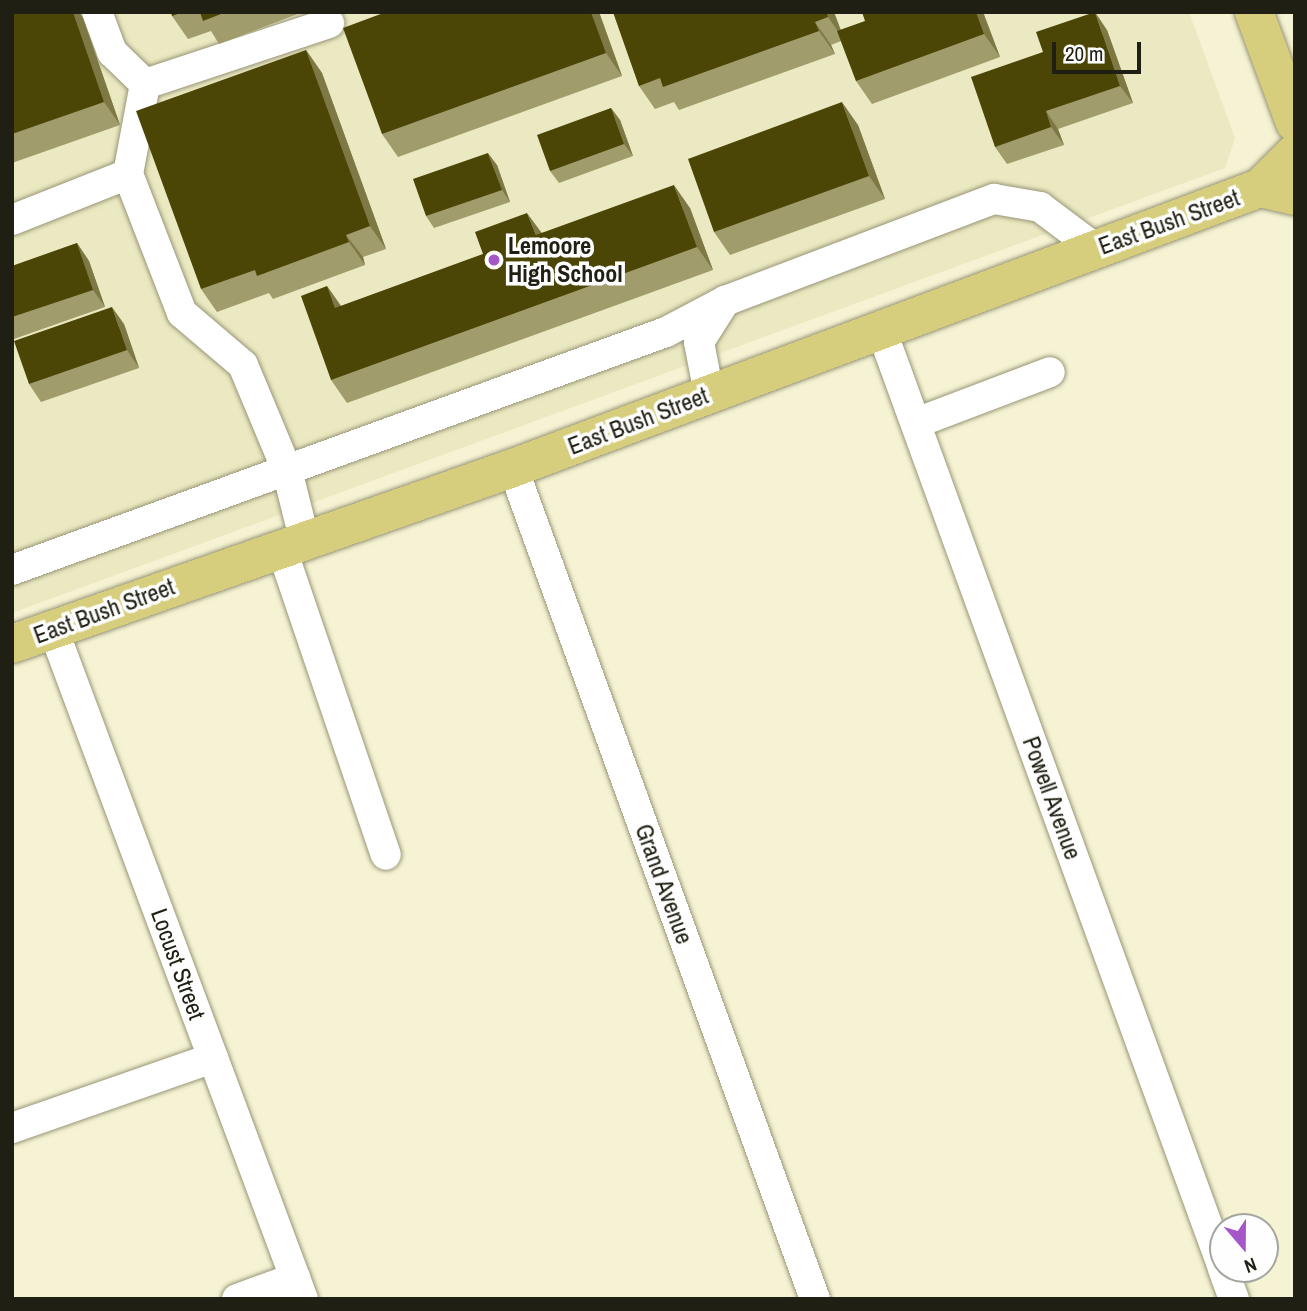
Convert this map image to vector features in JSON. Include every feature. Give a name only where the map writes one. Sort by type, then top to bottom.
[{"type":"main road","points":[[1254,12],[1294,145],[1277,192]]},
{"type":"main road","name":"East Bush Street","points":[[12,644],[292,542],[513,468],[1096,249],[1277,192]]},
{"type":"street","points":[[97,12],[111,52],[145,84]]},
{"type":"street","points":[[145,84],[329,23]]},
{"type":"street","points":[[145,84],[128,174],[182,313],[243,365],[287,470],[292,542],[386,855]]},
{"type":"street","points":[[12,220],[128,174]]},
{"type":"street","points":[[12,570],[666,332],[725,301],[994,200],[1040,207],[1096,249]]},
{"type":"street","points":[[709,394],[699,342],[725,301]]},
{"type":"street","name":"Powell Avenue","points":[[881,329],[1209,1229]]},
{"type":"street","points":[[916,423],[1050,372]]},
{"type":"street","name":"Grand Avenue","points":[[513,468],[815,1299]]},
{"type":"street","name":"Locust Street","points":[[53,629],[299,1288]]},
{"type":"street","points":[[12,1128],[213,1058]]},
{"type":"street","points":[[237,1299],[299,1288]]},
{"type":"shaded area","name":"Lemoore High School","points":[[12,12],[1189,12],[1235,138],[1225,168],[12,613]]},
{"type":"building","points":[[19,12],[73,12],[104,102],[12,134],[12,15]]},
{"type":"building","points":[[200,12],[226,12],[203,21]]},
{"type":"building","points":[[386,12],[591,12],[606,53],[382,134],[343,28]]},
{"type":"building","points":[[613,12],[827,12],[828,17],[815,22],[819,31],[663,87],[660,78],[639,86]]},
{"type":"building","points":[[862,12],[976,12],[984,34],[856,81],[837,31],[865,21]]},
{"type":"building","points":[[1095,12],[1120,86],[1046,111],[1051,127],[995,147],[971,77],[1043,52],[1036,32]]},
{"type":"building","points":[[306,50],[370,226],[346,235],[349,242],[257,276],[255,270],[201,289],[136,111]]},
{"type":"building","points":[[842,102],[869,176],[714,232],[688,159]]},
{"type":"building","points":[[611,108],[624,144],[550,171],[537,135]]},
{"type":"building","points":[[488,153],[502,190],[426,216],[413,179]]},
{"type":"building","points":[[674,185],[697,247],[331,380],[301,296],[327,286],[335,308],[483,254],[475,232],[527,213],[536,235]]},
{"type":"building","points":[[77,243],[93,290],[12,317],[12,266]]},
{"type":"building","points":[[112,307],[127,350],[29,384],[14,341]]},
{"type":"place","name":"Lemoore High School","points":[[494,260]]}]
